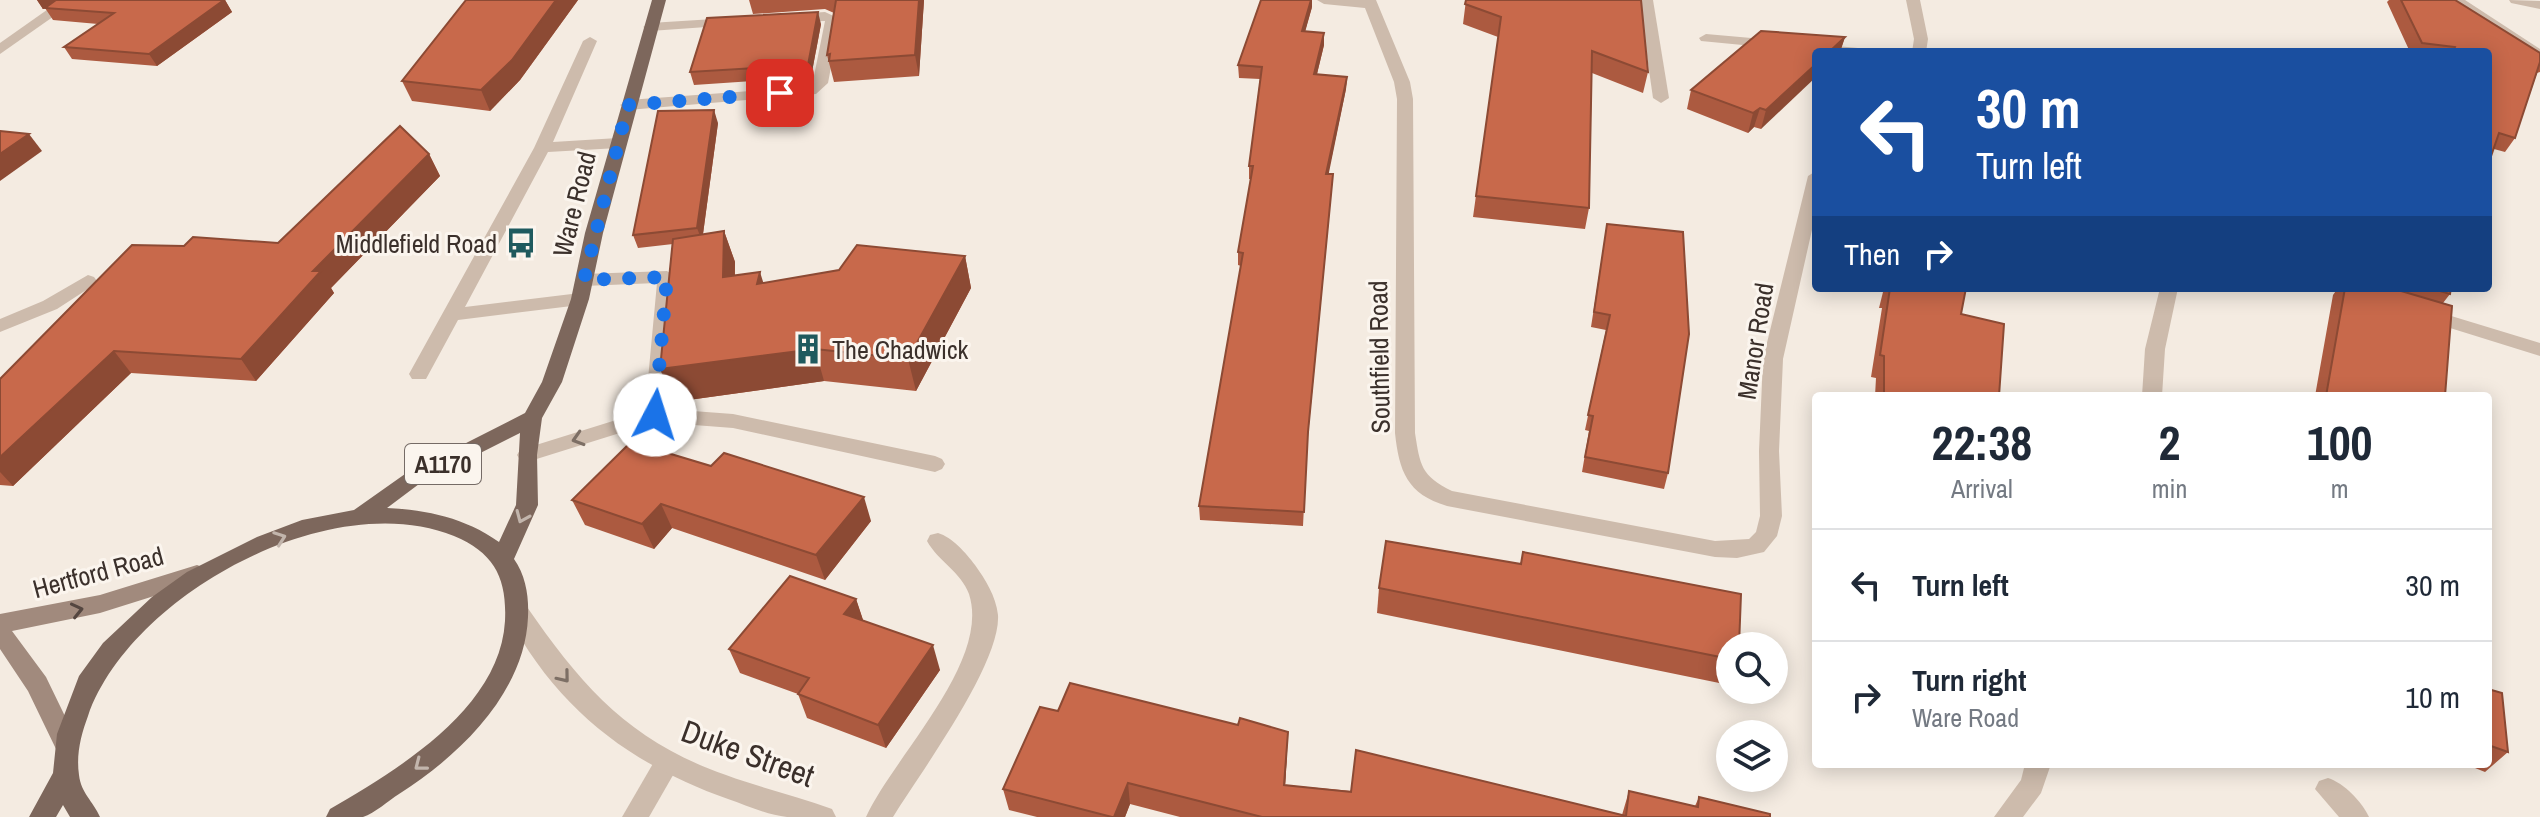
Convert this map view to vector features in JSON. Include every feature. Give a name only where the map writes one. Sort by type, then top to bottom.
[{"type":"main road","name":"Ware Road","points":[[503,558],[527,505],[527,455],[532,418],[552,382],[582,289],[628,105],[659,0]]},
{"type":"main road","name":"A1170","points":[[359,517],[412,479],[532,418]]},
{"type":"main road","points":[[87,817],[80,811],[65,776],[65,741],[89,681],[119,642],[156,607],[209,570],[256,546],[308,527],[359,517],[414,518],[468,530],[503,558],[517,584],[519,614],[513,647],[498,679],[476,712],[445,746],[394,786],[339,817]]},
{"type":"main road","name":"Hertford Road","points":[[0,623],[48,617],[123,600],[209,570]]},
{"type":"main road","points":[[0,633],[40,684],[65,741]]},
{"type":"main road","points":[[42,817],[65,776]]},
{"type":"street","points":[[0,50],[70,0]]},
{"type":"street","points":[[1324,0],[1369,2]]},
{"type":"street","points":[[1646,0],[1661,98]]},
{"type":"street","points":[[1913,0],[1921,39],[1920,48]]},
{"type":"street","points":[[2456,0],[2540,56]]},
{"type":"street","points":[[2516,0],[2540,5]]},
{"type":"street","name":"Southfield Road","points":[[1369,2],[1402,82],[1405,99],[1403,407],[1409,464],[1416,476],[1427,488],[1466,503],[1715,549],[1737,550],[1756,546],[1766,536],[1771,516]]},
{"type":"street","points":[[628,105],[811,91],[820,83],[833,19],[825,16],[777,19]]},
{"type":"street","points":[[650,27],[746,21]]},
{"type":"street","points":[[1706,38],[1815,48]]},
{"type":"street","points":[[419,374],[542,148],[590,41]]},
{"type":"street","points":[[542,148],[618,143]]},
{"type":"street","name":"Manor Road","points":[[1771,516],[1769,451],[1773,359],[1812,193]]},
{"type":"street","points":[[454,314],[582,289],[667,277],[655,415]]},
{"type":"street","points":[[0,326],[50,305],[88,281]]},
{"type":"street","points":[[2152,392],[2155,349],[2168,292]]},
{"type":"street","points":[[2411,310],[2540,350]]},
{"type":"street","points":[[527,455],[655,415],[733,421],[935,464]]},
{"type":"street","points":[[879,817],[969,673],[982,641],[986,615],[978,587],[963,566],[938,541]]},
{"type":"street","name":"Duke Street","points":[[519,614],[566,680],[594,711],[622,735],[667,763],[733,789],[823,817]]},
{"type":"street","points":[[635,817],[667,763]]},
{"type":"street","points":[[2007,817],[2032,785],[2037,768]]},
{"type":"street","points":[[2328,789],[2356,817]]},
{"type":"building","points":[[56,0],[224,0],[149,54],[64,47],[114,13],[45,8]]},
{"type":"building","points":[[466,0],[556,0],[512,60],[481,90],[402,81]]},
{"type":"building","points":[[836,0],[919,0],[915,55],[829,61],[830,54],[827,55]]},
{"type":"building","points":[[1261,0],[1311,0],[1302,31],[1324,33],[1314,74],[1347,77],[1326,174],[1333,174],[1308,432],[1304,512],[1199,506],[1243,253],[1238,252],[1253,166],[1249,166],[1262,67],[1238,65]]},
{"type":"building","points":[[1466,0],[1641,0],[1648,72],[1592,51],[1589,208],[1476,196],[1501,17],[1465,4]]},
{"type":"building","points":[[2401,0],[2455,0],[2540,53],[2540,62],[2515,138],[2499,133],[2492,153],[2492,48],[2455,48],[2422,43]]},
{"type":"building","points":[[818,12],[808,65],[690,72],[707,18]]},
{"type":"building","points":[[1761,31],[1845,37],[1833,48],[1812,48],[1812,68],[1766,110],[1760,108],[1753,113],[1691,90]]},
{"type":"building","points":[[714,110],[697,228],[633,235],[658,111]]},
{"type":"building","points":[[400,126],[429,154],[313,271],[321,271],[241,359],[114,351],[0,457],[0,379],[132,245],[184,246],[193,237],[278,243]]},
{"type":"building","points":[[0,131],[29,134],[0,154]]},
{"type":"building","points":[[1607,224],[1683,232],[1689,334],[1668,473],[1585,457],[1593,416],[1588,415],[1610,315],[1594,312]]},
{"type":"building","name":"The Chadwick","points":[[724,231],[723,277],[760,272],[757,284],[839,270],[857,245],[965,256],[908,359],[815,349],[660,369],[673,239]]},
{"type":"building","points":[[1889,292],[1965,292],[1961,314],[2004,324],[1999,392],[1884,392],[1884,356],[1880,355]]},
{"type":"building","points":[[2344,292],[2405,292],[2452,306],[2445,392],[2327,392]]},
{"type":"building","points":[[631,442],[711,466],[724,453],[864,497],[816,555],[661,504],[642,524],[572,500]]},
{"type":"building","points":[[1386,541],[1521,564],[1523,552],[1741,594],[1740,632],[1716,632],[1716,656],[1379,588]]},
{"type":"building","points":[[790,576],[856,599],[844,614],[933,645],[878,725],[798,694],[809,678],[729,649]]},
{"type":"building","points":[[1070,683],[1238,725],[1240,718],[1288,732],[1284,785],[1351,792],[1356,750],[1626,816],[1629,791],[1698,807],[1699,797],[1770,814],[1770,817],[1262,817],[1128,783],[1112,817],[1003,789],[1040,707],[1058,711]]},
{"type":"building","points":[[2492,690],[2502,693],[2508,752],[2492,746]]},
{"type":"place","name":"Middlefield Road","points":[[521,243]]},
{"type":"place","name":"The Chadwick","points":[[808,349]]},
{"type":"route","points":[[655,415],[667,277],[584,280],[628,105],[780,93]]}]
